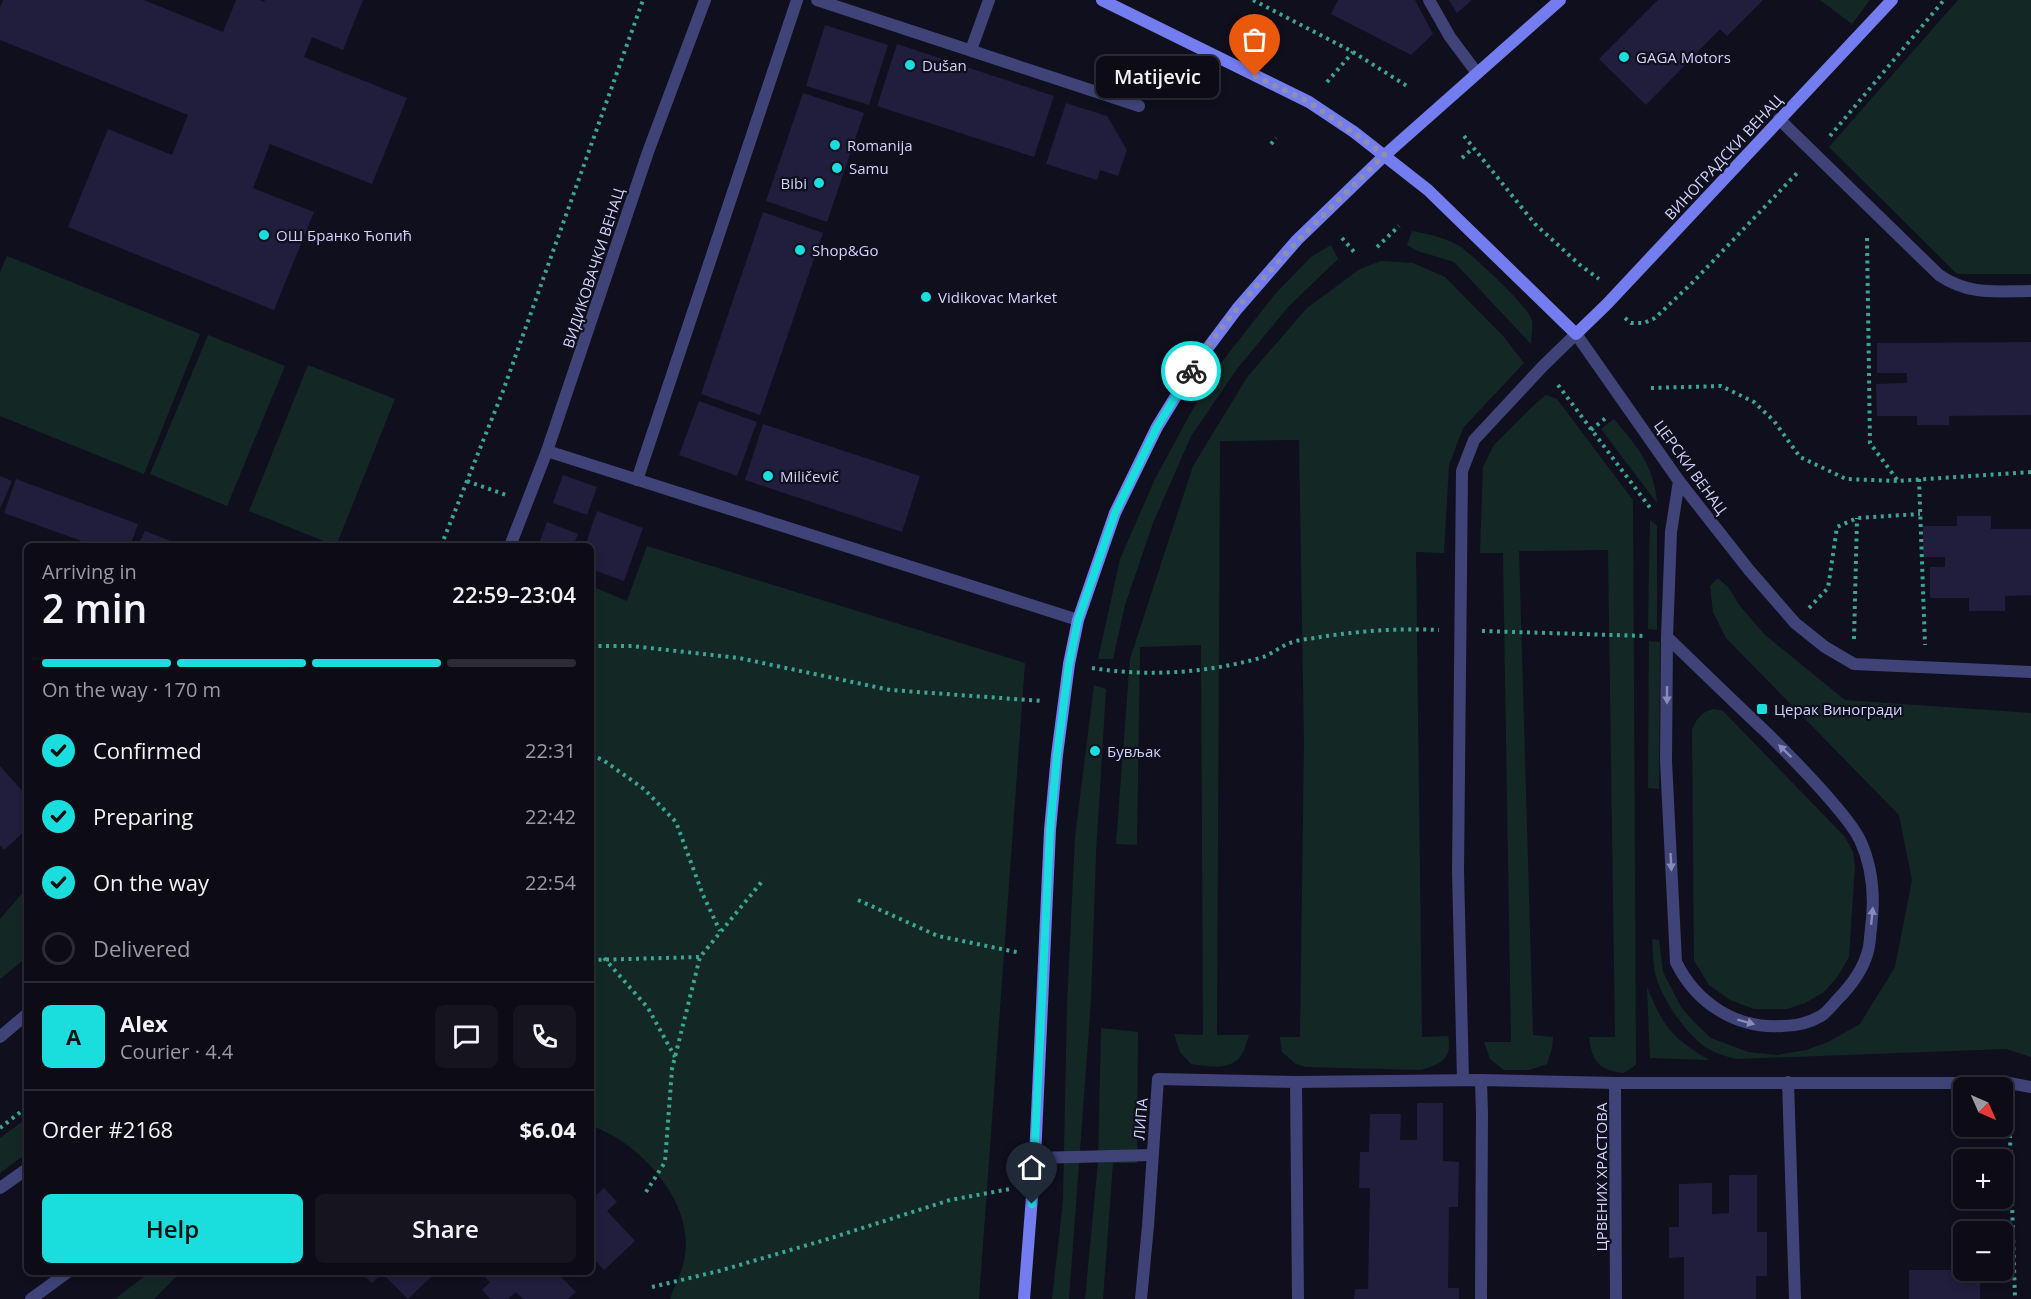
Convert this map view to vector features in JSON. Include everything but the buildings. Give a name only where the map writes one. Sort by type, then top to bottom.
[{"type":"main road","points":[[1102,0],[1309,102],[1385,155]]},
{"type":"main road","points":[[1024,1299],[1035,1158],[1050,830],[1057,755],[1078,620],[1115,513],[1157,427],[1189,375],[1237,309],[1297,240],[1385,155],[1560,0]]},
{"type":"main road","name":"ВИНОГРАДСКИ ВЕНАЦ","points":[[1576,334],[1607,304],[1892,0]]},
{"type":"main road","name":"ЦЕРСКИ ВЕНАЦ","points":[[1385,155],[1428,190],[1576,334]]},
{"type":"street","name":"ВИДИКОВАЧКИ ВЕНАЦ","points":[[511,543],[547,451],[648,152],[705,0]]},
{"type":"street","points":[[637,480],[797,0]]},
{"type":"street","points":[[817,0],[1139,106]]},
{"type":"street","points":[[970,50],[989,0]]},
{"type":"street","points":[[1429,0],[1450,37],[1477,73]]},
{"type":"street","points":[[1779,119],[1939,275],[1953,285],[1980,292],[2031,291]]},
{"type":"street","points":[[1463,1080],[1458,871],[1462,471],[1474,440],[1576,334]]},
{"type":"street","name":"ЦЕРСКИ ВЕНАЦ","points":[[1576,334],[1679,481],[1749,570],[1795,623],[1825,647],[1854,664],[2031,672]]},
{"type":"street","points":[[547,451],[1078,620]]},
{"type":"street","points":[[1667,636],[1808,774],[1851,824],[1860,840],[1873,884],[1874,906],[1869,950],[1854,981],[1844,993],[1822,1016],[1808,1022],[1793,1026],[1764,1026],[1735,1019],[1720,1012],[1695,992],[1684,979],[1676,962],[1667,772],[1667,636],[1671,532],[1679,481]]},
{"type":"street","points":[[0,1037],[24,1017]]},
{"type":"street","name":"ЛИПА","points":[[1141,1299],[1158,1079],[1296,1082],[1481,1080],[1615,1083]]},
{"type":"street","points":[[1481,1080],[1481,1299]]},
{"type":"street","points":[[1296,1082],[1298,1299]]},
{"type":"street","points":[[1788,1082],[1795,1299]]},
{"type":"street","name":"ЦРВЕНИХ ХРАСТОВА","points":[[1617,1299],[1615,1083],[1953,1083]]},
{"type":"street","name":"ЦРВЕНИХ ХРАСТОВА","points":[[2013,1084],[2031,1086]]},
{"type":"street","points":[[1035,1158],[1152,1155]]},
{"type":"street","points":[[0,1188],[24,1170]]},
{"type":"street","points":[[31,1299],[64,1275]]},
{"type":"path","points":[[442,543],[503,392],[643,0]]},
{"type":"path","points":[[1253,0],[1353,52],[1407,86]]},
{"type":"path","points":[[1464,136],[1535,224],[1599,279],[1607,304],[1631,323],[1644,323],[1655,318],[1692,283],[1815,154],[1944,0]]},
{"type":"path","points":[[1327,82],[1353,52]]},
{"type":"path","points":[[1271,144],[1276,138]]},
{"type":"path","points":[[1462,158],[1473,148]]},
{"type":"path","points":[[1866,205],[1870,443],[1898,481]]},
{"type":"path","points":[[1377,247],[1399,226]]},
{"type":"path","points":[[1342,238],[1355,253]]},
{"type":"path","points":[[1557,385],[1653,511]]},
{"type":"path","points":[[1651,388],[1721,386],[1754,402],[1774,421],[1800,457],[1846,479],[1898,481],[2031,472]]},
{"type":"path","points":[[1591,429],[1610,413]]},
{"type":"path","points":[[1919,479],[1925,667]]},
{"type":"path","points":[[467,481],[527,502]]},
{"type":"path","points":[[1806,612],[1828,588],[1837,528],[1857,518],[1920,514]]},
{"type":"path","points":[[1854,664],[1857,518]]},
{"type":"path","points":[[1092,668],[1114,672],[1158,673],[1213,669],[1263,657],[1292,642],[1344,633],[1419,629],[1667,636]]},
{"type":"path","points":[[594,646],[632,646],[739,658],[890,690],[1064,702]]},
{"type":"path","points":[[594,756],[644,789],[676,822],[703,895],[720,932]]},
{"type":"path","points":[[646,1192],[665,1162],[672,1069],[700,957],[764,879]]},
{"type":"path","points":[[858,900],[938,936],[1045,957]]},
{"type":"path","points":[[594,960],[700,957]]},
{"type":"path","points":[[604,958],[648,1008],[675,1057]]},
{"type":"path","points":[[0,1128],[24,1109]]},
{"type":"path","points":[[2010,1137],[2015,1299]]},
{"type":"path","points":[[652,1287],[719,1271],[950,1200],[1033,1185]]},
{"type":"green space","points":[[1820,0],[1870,0],[1852,24]]},
{"type":"green space","points":[[1958,0],[2031,0],[2031,274],[1957,274],[1829,147]]},
{"type":"green space","points":[[1412,231],[1456,244],[1489,271],[1529,314],[1532,321],[1531,344],[1454,262],[1418,251],[1407,245]]},
{"type":"green space","points":[[1331,245],[1338,259],[1289,306],[1237,369],[1191,436],[1153,523],[1125,605],[1113,659],[1098,659],[1120,559],[1155,479],[1213,373],[1276,293],[1311,257]]},
{"type":"green space","points":[[7,256],[200,334],[144,474],[0,416],[0,272]]},
{"type":"green space","points":[[1381,261],[1413,263],[1445,277],[1504,337],[1524,363],[1463,428],[1449,465],[1444,553],[1416,552],[1422,1037],[1448,1036],[1449,1050],[1439,1063],[1421,1070],[1306,1067],[1296,1064],[1282,1052],[1280,1037],[1300,1037],[1304,742],[1299,440],[1220,441],[1217,1035],[1249,1035],[1242,1054],[1226,1066],[1191,1064],[1180,1052],[1174,1034],[1203,1035],[1201,645],[1140,647],[1137,845],[1116,844],[1130,659],[1193,466],[1248,376],[1307,308],[1360,269]]},
{"type":"green space","points":[[208,335],[285,366],[227,506],[150,474]]},
{"type":"green space","points":[[308,365],[395,399],[337,543],[329,543],[249,511]]},
{"type":"green space","points":[[1546,395],[1557,399],[1633,500],[1636,1065],[1624,1073],[1608,1070],[1598,1063],[1592,1053],[1589,1037],[1615,1037],[1608,550],[1519,551],[1533,1035],[1553,1037],[1547,1064],[1529,1070],[1504,1070],[1490,1059],[1484,1042],[1511,1042],[1503,553],[1480,553],[1483,467],[1494,445]]},
{"type":"green space","points":[[1614,419],[1643,457],[1652,478],[1657,503],[1601,429]]},
{"type":"green space","points":[[1650,520],[1657,526],[1657,630],[1648,629]]},
{"type":"green space","points":[[647,546],[1025,663],[979,1299],[670,1299],[685,1255],[686,1238],[677,1205],[669,1189],[646,1162],[620,1140],[594,1126],[594,587],[627,601]]},
{"type":"green space","points":[[1718,578],[1729,588],[1740,606],[1765,635],[1845,700],[2031,713],[2031,1057],[2006,1049],[1736,1059],[1705,1047],[1673,1012],[1657,979],[1652,939],[1659,940],[1663,972],[1681,1007],[1711,1038],[1748,1052],[1777,1055],[1806,1050],[1828,1042],[1860,1024],[1895,967],[1912,880],[1899,815],[1726,638],[1713,612],[1710,586]]},
{"type":"green space","points":[[1649,641],[1660,642],[1659,789],[1648,788]]},
{"type":"green space","points":[[1094,685],[1106,689],[1096,853],[1091,1001],[1069,1299],[1052,1299],[1063,1201],[1067,1006],[1075,837]]},
{"type":"green space","points":[[1714,709],[1723,711],[1845,837],[1853,852],[1855,866],[1849,957],[1838,976],[1824,992],[1805,1003],[1787,1009],[1754,1009],[1730,1000],[1709,985],[1694,960],[1692,730],[1700,716]]},
{"type":"green space","points":[[24,891],[24,959],[0,979],[0,919]]},
{"type":"green space","points":[[1647,987],[1670,1030],[1686,1045],[1709,1060],[1650,1058]]},
{"type":"green space","points":[[1101,1028],[1138,1032],[1137,1163],[1113,1163],[1103,1299],[1085,1299],[1098,1162]]},
{"type":"green space","points":[[24,1120],[24,1155],[0,1173],[0,1138]]},
{"type":"green space","points":[[146,1275],[178,1275],[154,1299],[115,1299]]},
{"type":"way so far","points":[[1191,371],[1237,309],[1297,240],[1385,155],[1309,102],[1255,76]]},
{"type":"place","name":"GAGA Motors","points":[[1624,57]]},
{"type":"place","name":"Dušan","points":[[910,65]]},
{"type":"place","name":"Matijevic","points":[[1255,76]]},
{"type":"place","name":"Romanija","points":[[835,145]]},
{"type":"place","name":"Samu","points":[[837,168]]},
{"type":"place","name":"Bibi","points":[[819,183]]},
{"type":"place","name":"ОШ Бранко Ћопић","points":[[264,235]]},
{"type":"place","name":"Shop&Go","points":[[800,250]]},
{"type":"place","name":"Vidikovac Market","points":[[926,297]]},
{"type":"place","name":"Miličevič","points":[[768,476]]},
{"type":"place","name":"Церак Виногради","points":[[1762,709]]},
{"type":"place","name":"Бувљак","points":[[1095,751]]},
{"type":"route","points":[[1032,1204],[1050,830],[1069,664],[1078,620],[1115,513],[1157,427],[1191,371]]}]
